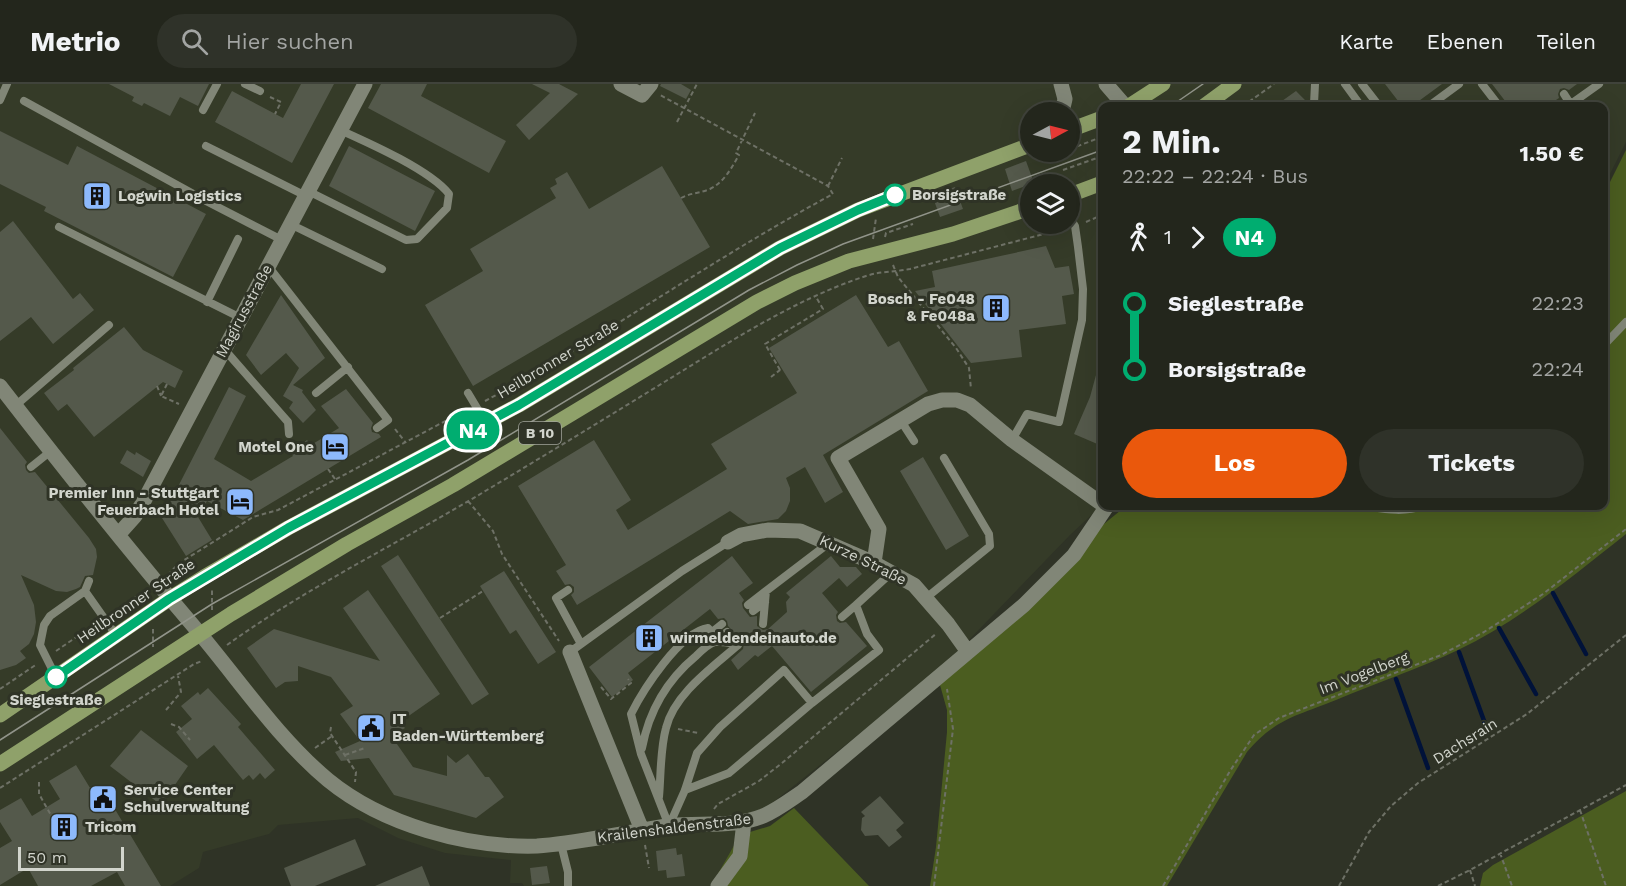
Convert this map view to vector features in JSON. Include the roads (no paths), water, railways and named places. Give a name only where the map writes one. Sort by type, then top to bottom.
[{"type":"main road","points":[[1134,102],[1163,84]]},
{"type":"main road","points":[[1212,102],[1234,84]]},
{"type":"main road","points":[[1080,126],[1098,120]]},
{"type":"main road","name":"Heilbronner Straße","points":[[0,715],[169,599],[288,528],[486,423],[780,248],[858,210],[1020,149]]},
{"type":"main road","points":[[1080,191],[1098,184]]},
{"type":"main road","name":"B 10","points":[[0,764],[200,634],[347,544],[453,485],[758,302],[795,283],[886,244],[953,234],[1020,211]]},
{"type":"street","name":"Magirusstraße","points":[[118,535],[135,516],[364,84]]},
{"type":"street","points":[[621,84],[646,89]]},
{"type":"street","points":[[1061,84],[1065,102]]},
{"type":"street","points":[[1106,84],[1123,102]]},
{"type":"street","points":[[0,386],[169,599]]},
{"type":"street","points":[[874,563],[879,529],[838,458],[928,404],[942,400],[957,400],[970,405],[1012,440],[1098,501]]},
{"type":"street","name":"Krailenshaldenstraße","points":[[169,599],[302,755],[328,780],[353,798],[400,820],[456,839],[514,846],[561,843],[669,826],[744,822],[765,815],[802,792],[1024,605],[1074,555],[1102,510]]},
{"type":"street","name":"Kurze Straße","points":[[728,542],[741,535],[768,530],[800,531],[874,563],[914,585],[968,652]]},
{"type":"street","points":[[575,648],[642,830]]},
{"type":"street","points":[[718,886],[740,856],[744,822]]},
{"type":"lane","points":[[0,99],[7,84]]},
{"type":"lane","points":[[203,110],[217,84]]},
{"type":"lane","points":[[245,84],[260,91]]},
{"type":"lane","points":[[1314,102],[1315,84]]},
{"type":"lane","points":[[1345,84],[1358,102]]},
{"type":"lane","points":[[1362,84],[1376,102]]},
{"type":"lane","points":[[1434,102],[1459,84]]},
{"type":"lane","points":[[1482,84],[1496,102]]},
{"type":"lane","points":[[1574,102],[1589,87],[1599,84]]},
{"type":"lane","points":[[1564,94],[1568,102]]},
{"type":"lane","points":[[24,101],[282,240]]},
{"type":"lane","points":[[206,146],[406,240],[417,239],[447,208],[449,194],[442,184],[397,158],[340,130]]},
{"type":"lane","points":[[290,224],[382,269]]},
{"type":"lane","points":[[59,227],[241,318]]},
{"type":"lane","points":[[1012,440],[1028,414],[1059,422],[1082,320],[1083,289],[1074,234]]},
{"type":"lane","points":[[207,302],[238,239]]},
{"type":"lane","points":[[268,266],[388,420],[376,428]]},
{"type":"lane","points":[[1608,341],[1626,322]]},
{"type":"lane","points":[[15,406],[109,326]]},
{"type":"lane","points":[[224,349],[288,422],[289,434]]},
{"type":"lane","points":[[316,393],[348,368]]},
{"type":"lane","points":[[468,393],[486,423]]},
{"type":"lane","points":[[901,421],[914,441]]},
{"type":"lane","points":[[31,467],[51,451]]},
{"type":"lane","points":[[926,598],[990,546],[989,534],[944,458]]},
{"type":"lane","points":[[568,590],[556,598],[575,648],[728,542]]},
{"type":"lane","points":[[766,591],[765,602],[757,614],[766,591],[829,543]]},
{"type":"lane","points":[[842,617],[891,573]]},
{"type":"lane","points":[[56,677],[40,645],[44,625],[50,616],[85,591],[89,580]]},
{"type":"lane","points":[[67,591],[68,603]]},
{"type":"lane","points":[[85,591],[116,635]]},
{"type":"lane","points":[[685,790],[729,773],[879,650],[867,634],[856,605]]},
{"type":"lane","points":[[669,826],[641,754],[631,714],[641,694],[672,652],[701,629],[708,628],[727,638]]},
{"type":"lane","points":[[659,801],[666,727],[670,716],[727,638]]},
{"type":"lane","points":[[641,754],[646,727],[656,703],[669,685],[684,666],[712,643],[727,638]]},
{"type":"lane","points":[[669,826],[685,790],[697,753],[712,736],[787,668],[812,703]]},
{"type":"lane","points":[[561,843],[568,872],[568,886]]},
{"type":"waterway","points":[[1553,593],[1586,654]]},
{"type":"waterway","points":[[1499,628],[1536,694]]},
{"type":"waterway","points":[[1459,652],[1487,729]]},
{"type":"waterway","points":[[1396,679],[1428,768]]},
{"type":"tram line","points":[[1177,102],[1203,84]]},
{"type":"tram line","points":[[0,740],[212,604],[468,460],[749,290],[843,244],[1098,151]]},
{"type":"place","name":"Borsigstraße","points":[[895,195]]},
{"type":"place","name":"Logwin Logistics","points":[[97,196]]},
{"type":"place","name":"Bosch - Fe048 & Fe048a","points":[[996,308]]},
{"type":"place","name":"Motel One","points":[[335,447]]},
{"type":"place","name":"Premier Inn - Stuttgart Feuerbach Hotel","points":[[240,502]]},
{"type":"place","name":"wirmeldendeinauto.de","points":[[649,638]]},
{"type":"place","name":"Sieglestraße","points":[[56,677]]},
{"type":"place","name":"IT Baden-Württemberg","points":[[371,728]]},
{"type":"place","name":"Service Center Schulverwaltung","points":[[103,799]]},
{"type":"place","name":"Tricom","points":[[64,827]]}]
